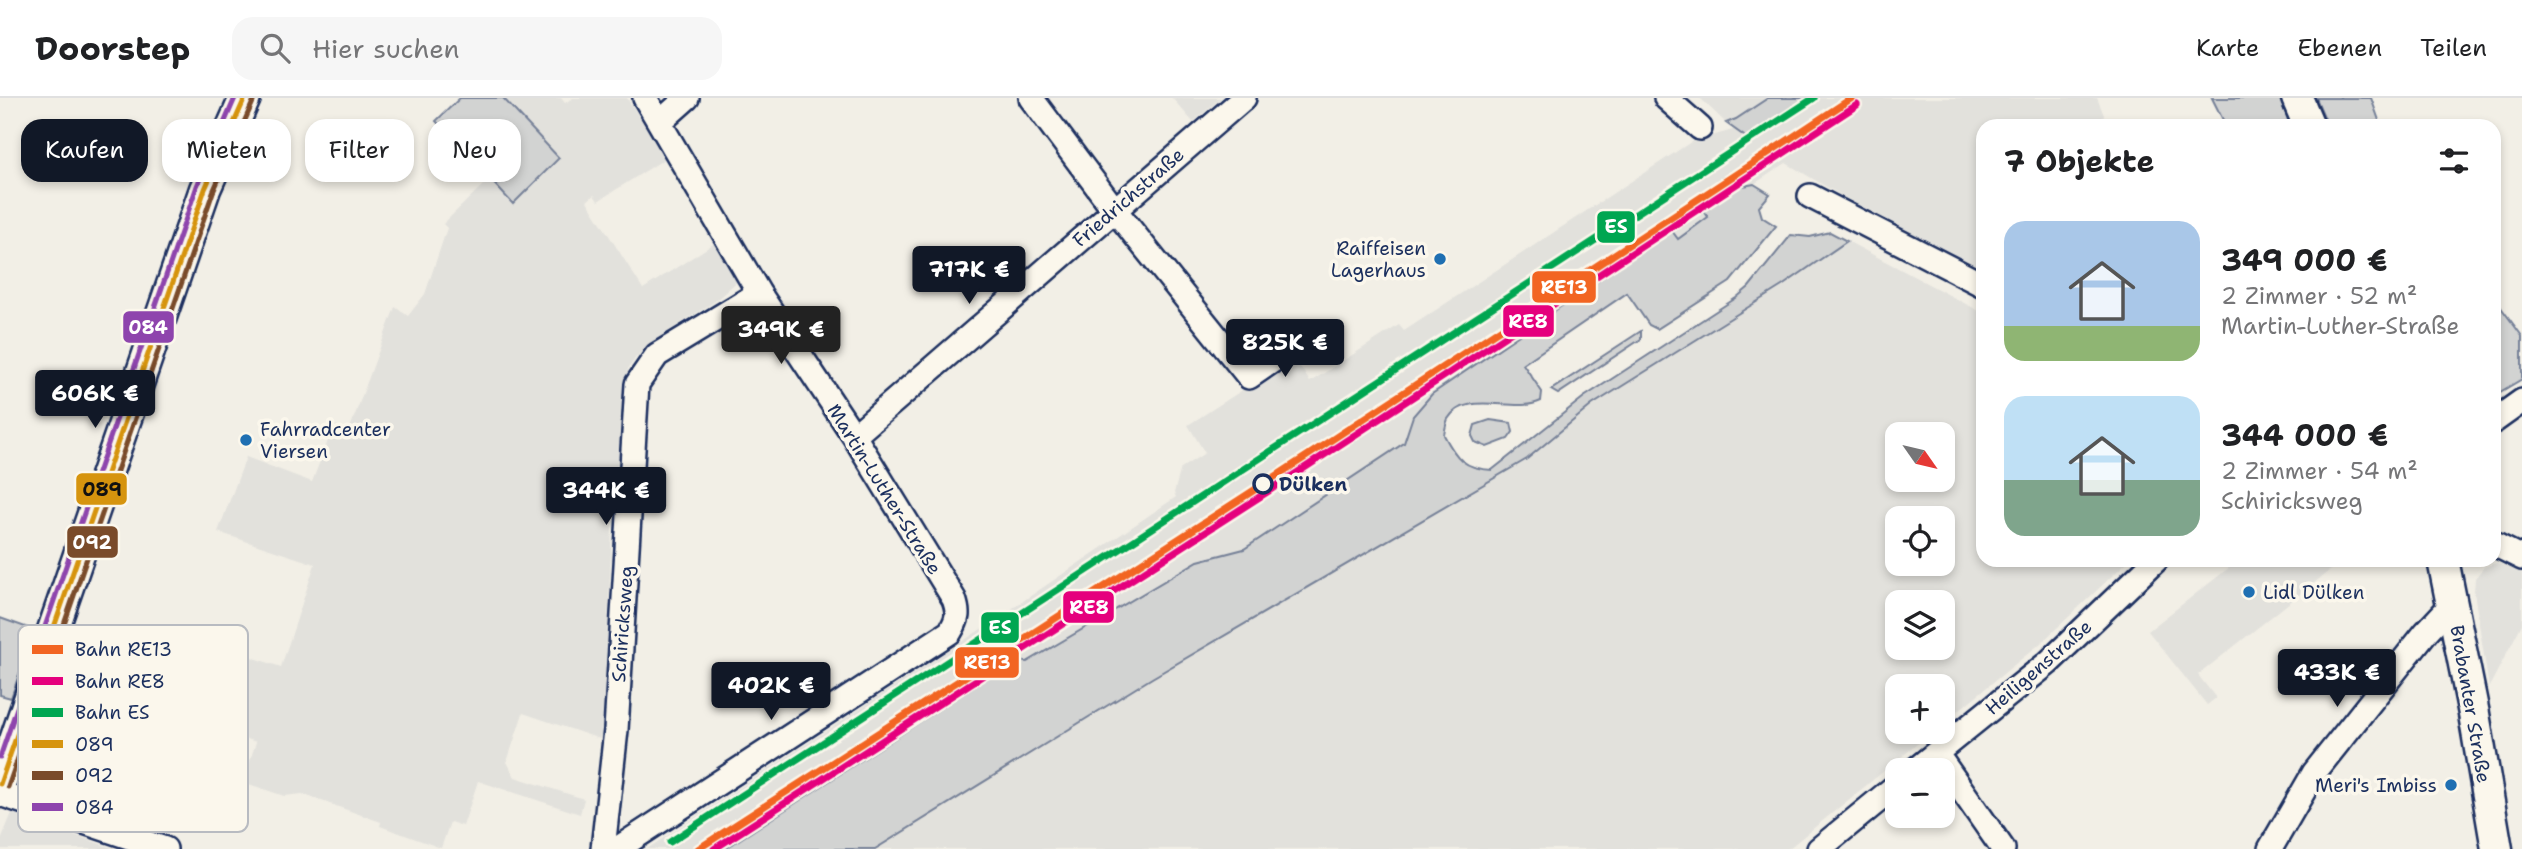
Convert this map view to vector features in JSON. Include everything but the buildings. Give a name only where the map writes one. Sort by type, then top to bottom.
[{"type":"main road","points":[[55,625],[205,189],[245,98]]},
{"type":"main road","points":[[2297,98],[2306,119]]},
{"type":"main road","name":"Brabanter Straße","points":[[2444,567],[2497,849]]},
{"type":"main road","points":[[0,784],[18,732]]},
{"type":"street","name":"Martin-Luther-Straße","points":[[617,849],[950,632],[957,621],[958,612],[954,599],[853,436],[759,293],[645,98]]},
{"type":"street","points":[[660,122],[687,98]]},
{"type":"street","points":[[1031,98],[1114,209],[1249,377],[1297,344]]},
{"type":"street","name":"Friedrichstraße","points":[[853,436],[1244,98]]},
{"type":"street","points":[[1666,98],[1700,128]]},
{"type":"street","points":[[1810,196],[1976,281]]},
{"type":"street","name":"Schiricksweg","points":[[603,849],[616,730],[637,384],[657,355],[759,293]]},
{"type":"street","points":[[2501,416],[2522,401]]},
{"type":"street","points":[[2501,548],[2522,558]]},
{"type":"street","name":"Heiligenstraße","points":[[1930,758],[2048,663],[2149,567]]},
{"type":"street","points":[[2270,849],[2314,773],[2426,632],[2452,604]]},
{"type":"street","points":[[1936,753],[2003,849]]},
{"type":"street","points":[[0,794],[18,800]]},
{"type":"street","points":[[1819,849],[1885,795]]},
{"type":"street","points":[[114,832],[165,849]]},
{"type":"shaded area","points":[[460,98],[503,98],[559,158],[513,204],[493,182],[521,182],[521,119],[438,119]]},
{"type":"shaded area","points":[[503,98],[561,98],[565,103],[573,98],[627,98],[666,158],[598,201],[594,195],[587,201],[643,289],[718,241],[741,278],[714,302],[656,339],[637,356],[628,369],[612,530],[603,740],[523,713],[507,762],[515,777],[584,799],[580,814],[478,781],[463,826],[450,822],[441,848],[380,826],[381,822],[302,794],[284,796],[248,784],[248,767],[256,742],[248,739],[248,656],[281,667],[315,564],[218,532],[246,457],[312,482],[334,425],[349,431],[395,307],[408,316],[425,294],[447,228],[443,224],[486,182],[492,182],[513,203],[559,158]]},
{"type":"shaded area","points":[[1172,98],[1221,98],[1193,122]]},
{"type":"shaded area","points":[[1700,98],[1768,98],[1726,123]]},
{"type":"shaded area","points":[[1768,98],[1811,98],[1747,138],[1726,123],[1736,119]]},
{"type":"shaded area","points":[[1811,98],[2097,98],[2104,115],[2103,119],[1976,119],[1976,265],[1842,196],[1786,163],[1754,184],[1738,187],[1704,209],[1709,217],[1677,239],[1671,231],[1432,394],[1413,416],[1404,443],[1244,549],[1198,561],[1027,662],[1013,661],[725,849],[647,849],[998,618],[1176,497],[1174,493],[1181,468],[1205,453],[1188,425],[1294,357],[1310,382],[1399,325],[1404,331],[1691,142],[1736,129],[1748,138]]},
{"type":"shaded area","points":[[2212,98],[2280,98],[2288,119],[2222,119]]},
{"type":"shaded area","points":[[2316,98],[2371,98],[2378,119],[2325,119]]},
{"type":"shaded area","points":[[1754,184],[1770,194],[1759,207],[1762,217],[1776,226],[1730,282],[1657,329],[1649,325],[1627,293],[1523,364],[1542,392],[1541,401],[1518,405],[1466,405],[1456,410],[1448,419],[1444,435],[1457,456],[1468,465],[1492,470],[1584,397],[1736,298],[1749,287],[1791,235],[1810,237],[1830,232],[1847,241],[1782,286],[1592,405],[1527,459],[1152,678],[875,849],[725,849],[1014,661],[1027,662],[1198,561],[1244,549],[1404,443],[1413,416],[1432,394],[1672,231],[1678,239],[1708,217],[1703,209],[1738,187]]},
{"type":"shaded area","points":[[1847,241],[1976,309],[1976,567],[2122,567],[2041,643],[1955,713],[1955,674],[1885,674],[1885,744],[1917,744],[1900,758],[1885,758],[1885,770],[1788,849],[875,849],[1152,678],[1527,459],[1591,405],[1782,286]]},
{"type":"shaded area","points":[[2501,308],[2522,336],[2522,379],[2501,391]]},
{"type":"shaded area","points":[[1641,331],[1641,339],[1558,394],[1551,390]]},
{"type":"shaded area","points":[[1490,420],[1511,423],[1513,432],[1508,439],[1487,447],[1475,442],[1472,436],[1475,425]]},
{"type":"shaded area","points":[[2501,564],[2522,571],[2522,624],[2489,687],[2474,592],[2475,578],[2484,567],[2501,567]]},
{"type":"shaded area","points":[[2230,567],[2334,567],[2198,675],[2216,698],[2207,705],[2148,631]]},
{"type":"shaded area","points":[[0,618],[20,625],[18,677],[11,698],[0,695]]},
{"type":"shaded area","points":[[12,813],[18,815],[18,832],[66,832],[115,849],[0,849],[0,842]]},
{"type":"rail line","name":"ES","points":[[670,842],[1814,98]]},
{"type":"rail line","name":"RE13","points":[[698,849],[1304,458],[1852,98]]},
{"type":"rail line","name":"RE8","points":[[714,849],[1309,465],[1857,105]]},
{"type":"transit line","name":"084","points":[[46,625],[197,186],[235,98]]},
{"type":"transit line","name":"089","points":[[55,625],[205,189],[245,98]]},
{"type":"transit line","name":"092","points":[[64,625],[213,192],[253,102]]},
{"type":"transit line","name":"084","points":[[0,757],[18,705]]},
{"type":"transit line","name":"089","points":[[0,784],[18,732]]},
{"type":"transit line","name":"092","points":[[8,787],[18,758]]},
{"type":"place","name":"Raiffeisen Lagerhaus","points":[[1440,259]]},
{"type":"place","name":"Fahrradcenter Viersen","points":[[246,440]]},
{"type":"place","name":"Dülken","points":[[1263,484]]},
{"type":"place","name":"Lidl Dülken","points":[[2249,592]]},
{"type":"place","name":"Meri's Imbiss","points":[[2451,785]]}]
